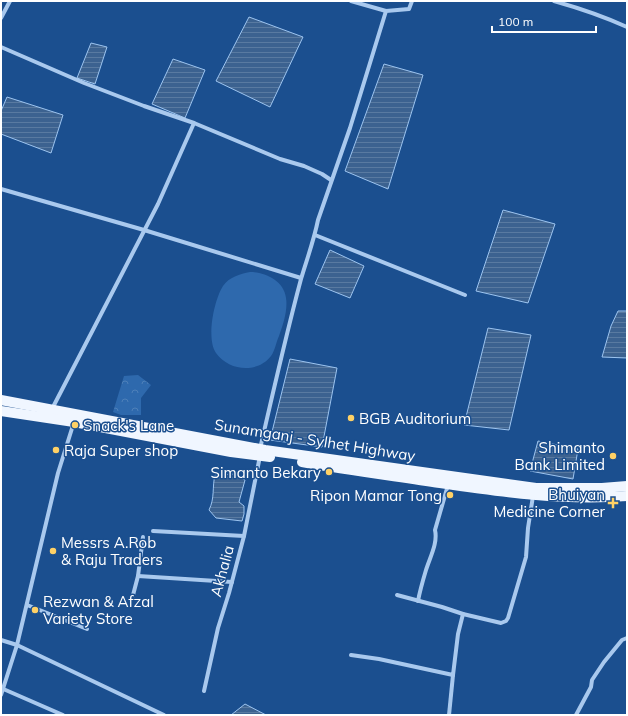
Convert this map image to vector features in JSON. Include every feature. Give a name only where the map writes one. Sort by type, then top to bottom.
[{"type":"main road","name":"Sunamganj - Sylhet Highway","points":[[1,400],[52,409],[278,458],[448,484],[464,488],[556,498],[600,498],[627,496]]},
{"type":"main road","name":"Sunamganj - Sylhet Highway","points":[[1,411],[260,453],[536,488],[602,488],[627,486]]},
{"type":"street","points":[[1,18],[10,1]]},
{"type":"street","points":[[350,1],[386,11],[409,9],[412,1]]},
{"type":"street","points":[[554,1],[572,3],[627,27]]},
{"type":"street","name":"Akhalia","points":[[204,691],[218,628],[244,536],[275,382],[302,278],[318,220],[350,128],[386,11]]},
{"type":"street","points":[[1,47],[91,86],[194,123],[280,159],[322,174],[331,180]]},
{"type":"street","points":[[52,409],[158,204],[194,123]]},
{"type":"street","points":[[1,189],[144,230],[302,278]]},
{"type":"street","points":[[315,235],[465,295]]},
{"type":"street","points":[[1,695],[17,645],[58,473],[74,422]]},
{"type":"street","points":[[418,601],[436,537],[435,530],[448,484]]},
{"type":"street","points":[[397,595],[454,610],[463,614],[501,623],[506,621],[526,557],[528,528],[533,495]]},
{"type":"street","points":[[154,531],[244,536]]},
{"type":"street","points":[[132,599],[138,576],[143,537]]},
{"type":"street","points":[[138,576],[232,582]]},
{"type":"street","points":[[27,605],[87,629]]},
{"type":"street","points":[[449,715],[458,634],[463,614]]},
{"type":"street","points":[[576,715],[591,687],[592,680],[601,666],[622,640],[627,638]]},
{"type":"street","points":[[1,640],[17,645],[164,715]]},
{"type":"street","points":[[351,655],[379,659],[453,675]]},
{"type":"street","points":[[2,688],[63,715]]},
{"type":"green space","points":[[250,272],[267,275],[282,286],[286,298],[286,307],[282,327],[271,356],[258,366],[243,368],[228,364],[216,353],[213,347],[211,329],[217,300],[225,283],[232,278]]},
{"type":"green space","points":[[138,375],[151,385],[141,398],[141,415],[121,415],[113,412],[124,376]]},
{"type":"shaded area","points":[[249,17],[303,37],[270,107],[216,81]]},
{"type":"shaded area","points":[[91,43],[107,47],[95,84],[77,78]]},
{"type":"shaded area","points":[[173,59],[205,70],[185,118],[152,104]]},
{"type":"shaded area","points":[[384,64],[423,75],[388,189],[345,171]]},
{"type":"shaded area","points":[[7,97],[63,115],[51,153],[1,134],[1,111]]},
{"type":"shaded area","points":[[503,210],[555,224],[528,303],[476,291]]},
{"type":"shaded area","points":[[330,250],[364,266],[350,298],[315,284]]},
{"type":"shaded area","points":[[618,311],[627,311],[627,358],[602,357],[611,326]]},
{"type":"shaded area","points":[[488,328],[531,335],[509,430],[464,425]]},
{"type":"shaded area","points":[[290,359],[337,368],[322,447],[270,440]]},
{"type":"shaded area","points":[[538,441],[578,449],[573,479],[530,471]]},
{"type":"shaded area","points":[[235,474],[245,480],[239,502],[244,506],[242,521],[216,518],[209,510],[212,501],[215,475]]},
{"type":"shaded area","points":[[245,704],[266,715],[231,715]]},
{"type":"place","name":"BGB Auditorium","points":[[351,418]]},
{"type":"place","name":"Snack's Lane","points":[[75,425]]},
{"type":"place","name":"Raja Super shop","points":[[56,450]]},
{"type":"place","name":"Shimanto Bank Limited","points":[[613,456]]},
{"type":"place","name":"Simanto Bekary","points":[[329,472]]},
{"type":"place","name":"Ripon Mamar Tong","points":[[450,495]]},
{"type":"place","name":"Bhuiyan Medicine Corner","points":[[613,503]]},
{"type":"place","name":"Messrs A.Rob & Raju Traders","points":[[53,551]]},
{"type":"place","name":"Rezwan & Afzal Variety Store","points":[[35,610]]}]
